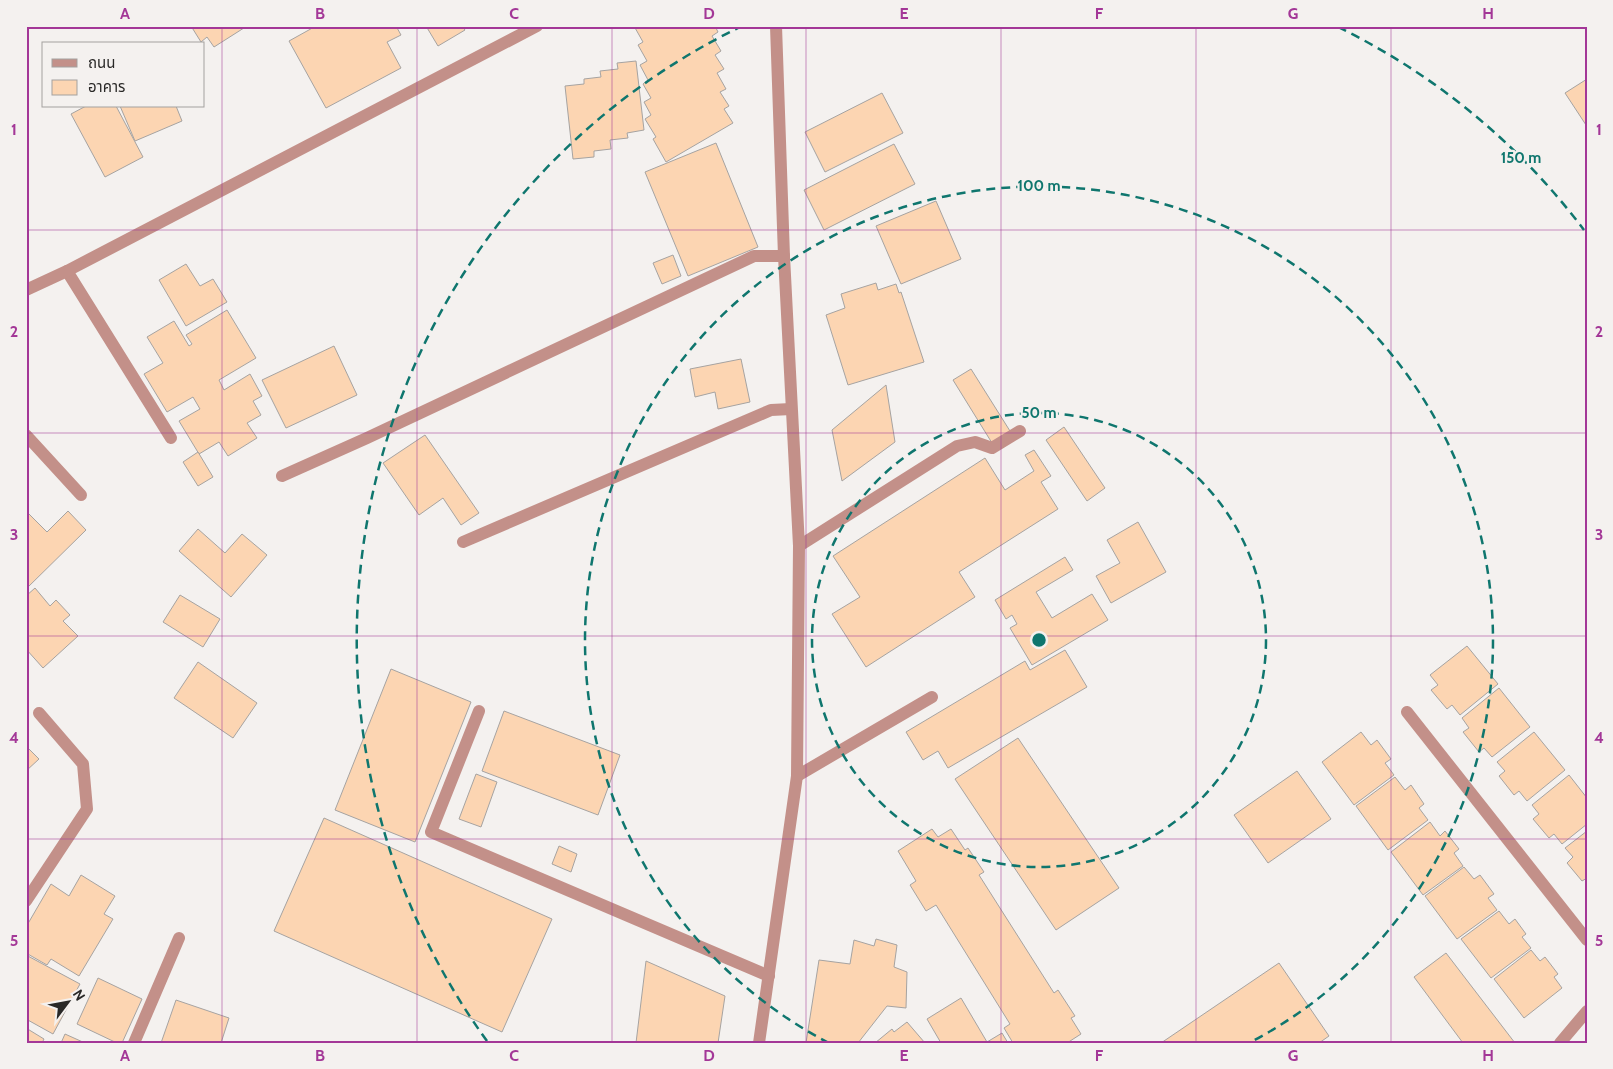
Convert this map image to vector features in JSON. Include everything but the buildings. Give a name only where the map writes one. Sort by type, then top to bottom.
[{"type":"street","points":[[26,290],[67,271],[537,26]]},
{"type":"street","points":[[759,1043],[797,776],[799,546],[784,256],[776,26]]},
{"type":"street","points":[[282,476],[754,256],[784,256]]},
{"type":"street","points":[[67,271],[172,438]]},
{"type":"street","points":[[463,542],[771,410],[791,409]]},
{"type":"street","points":[[799,546],[957,446],[975,442],[992,448],[1020,430]]},
{"type":"street","points":[[26,435],[81,495]]},
{"type":"street","points":[[797,776],[932,698]]},
{"type":"street","points":[[479,711],[431,832],[769,976]]},
{"type":"street","points":[[1407,712],[1587,940]]},
{"type":"street","points":[[26,901],[87,809],[83,764],[39,713]]},
{"type":"street","points":[[134,1043],[179,938]]},
{"type":"street","points":[[1560,1043],[1587,1011]]}]
